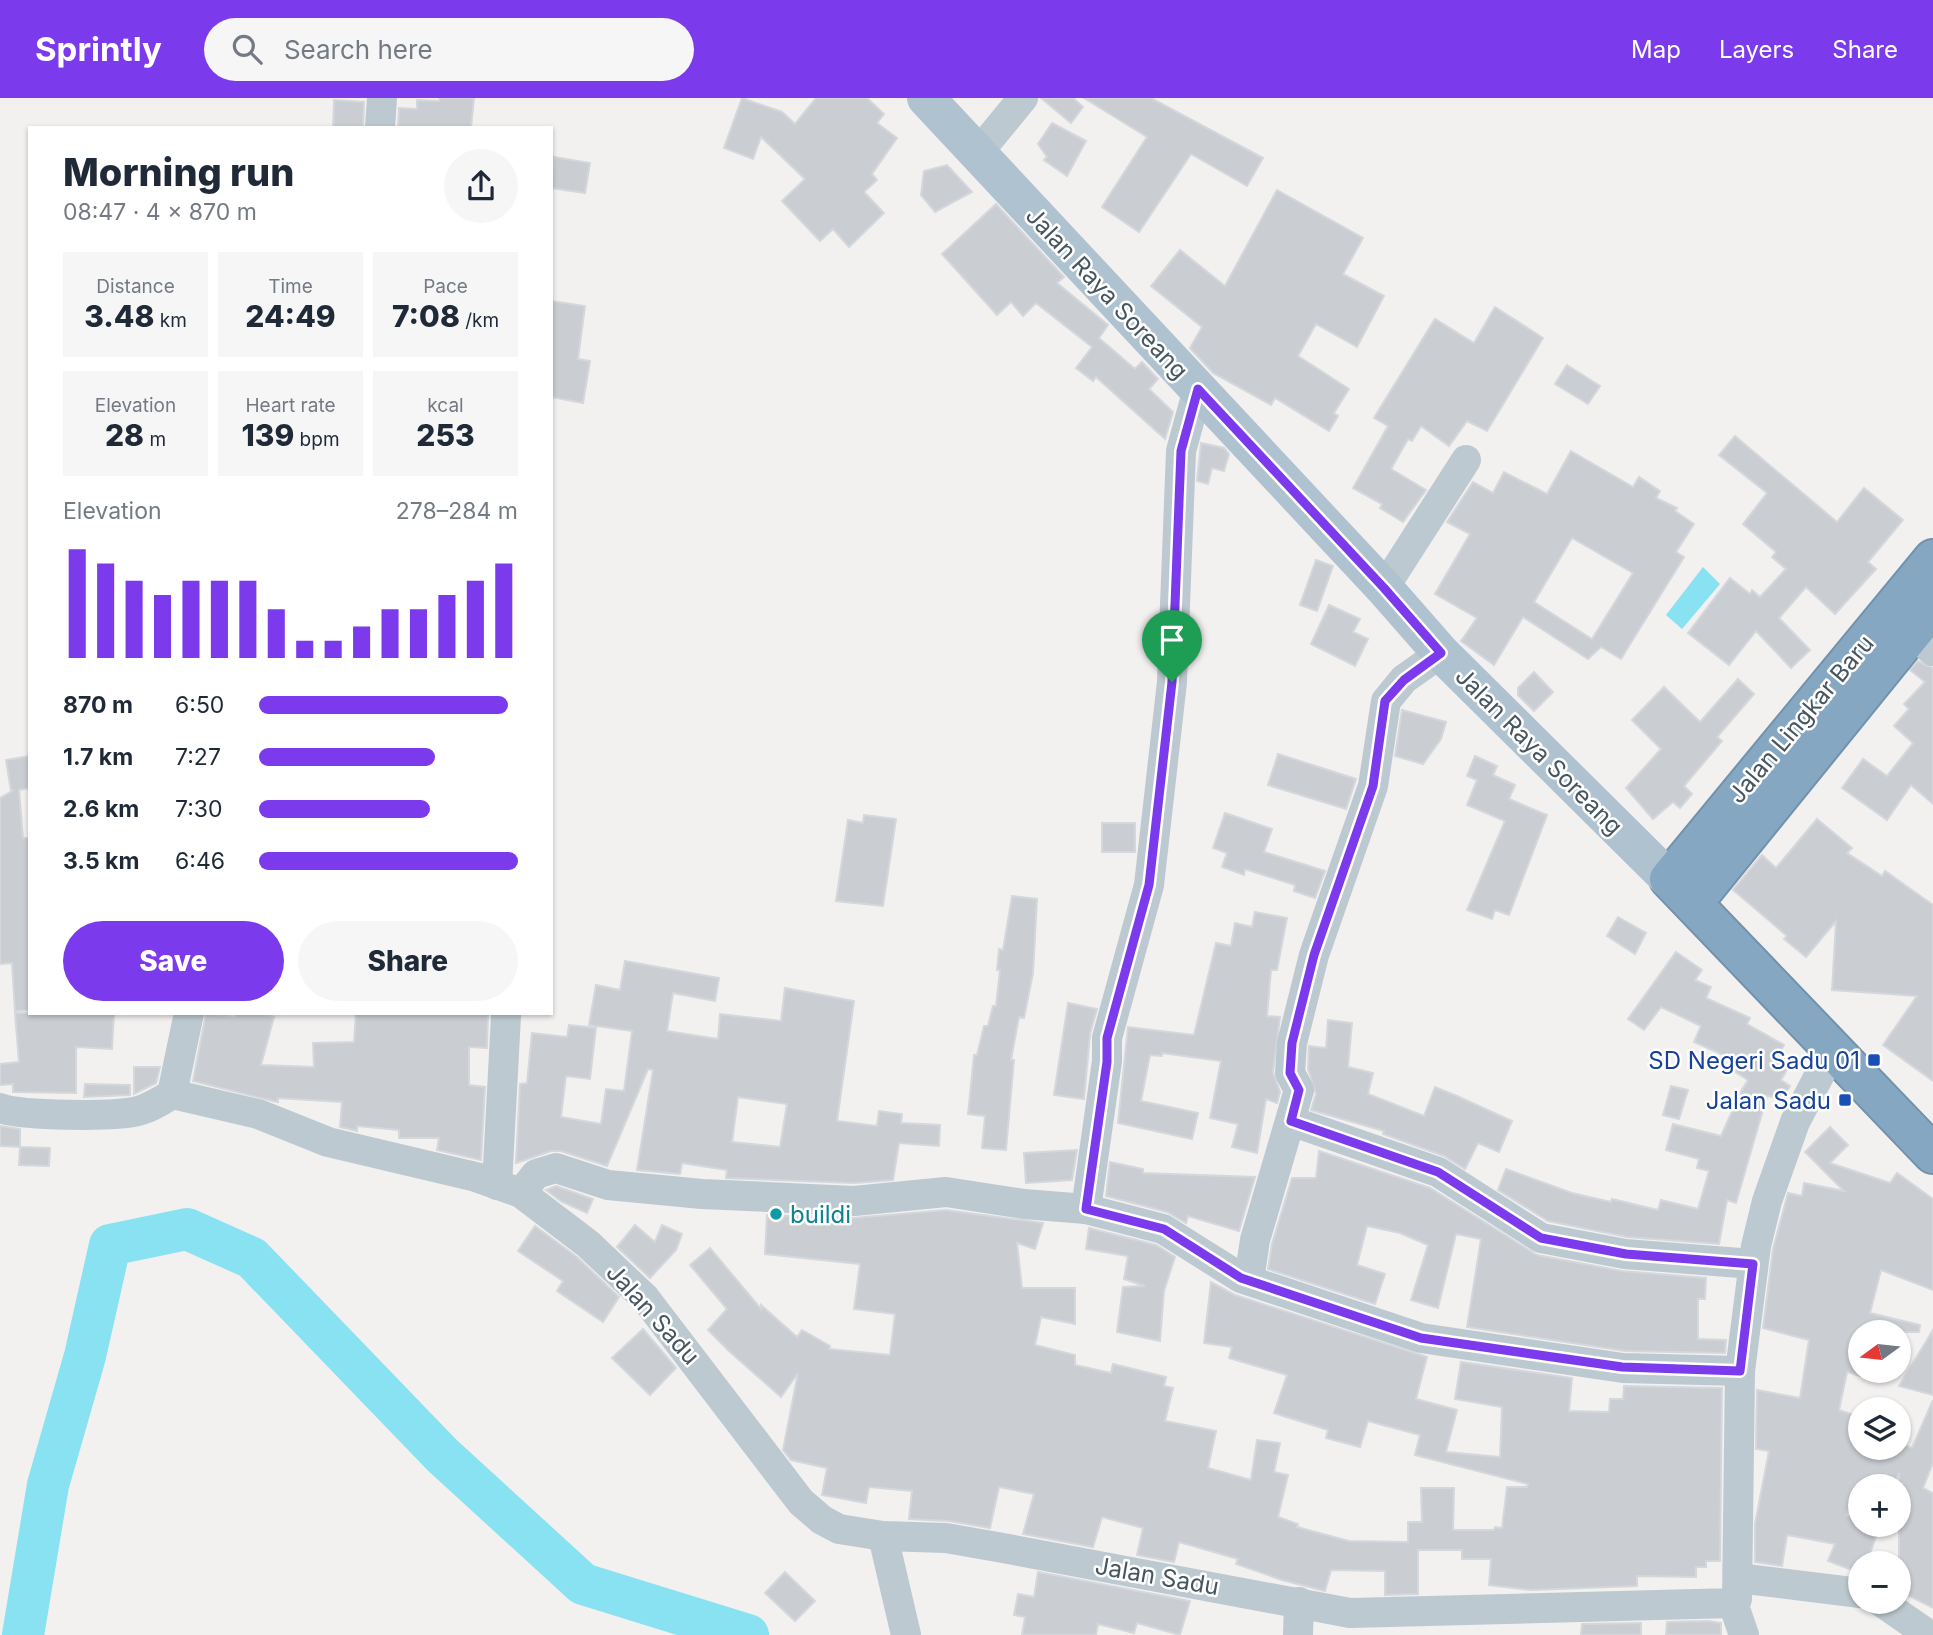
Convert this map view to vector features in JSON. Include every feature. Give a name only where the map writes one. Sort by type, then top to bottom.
[{"type":"highway","name":"Jalan Lingkar Baru","points":[[1681,891],[1933,559]]},
{"type":"highway","name":"Jalan Lingkar Baru","points":[[1681,891],[1926,631]]},
{"type":"highway","points":[[1681,891],[1933,1154]]},
{"type":"main road","name":"Jalan Raya Soreang","points":[[926,98],[1384,588],[1441,653],[1681,891]]},
{"type":"street","points":[[380,126],[383,98]]},
{"type":"street","points":[[977,154],[1023,98]]},
{"type":"street","points":[[1086,1209],[1107,1062],[1107,1038],[1149,885],[1172,682],[1181,451],[1198,389]]},
{"type":"street","points":[[1384,588],[1466,460]]},
{"type":"street","points":[[1249,1280],[1255,1240],[1299,1090],[1290,1073],[1292,1043],[1314,955],[1373,786],[1385,701],[1404,680],[1441,653]]},
{"type":"street","points":[[0,1108],[19,1112],[117,1113],[137,1112],[158,1104],[172,1094],[189,1015]]},
{"type":"street","points":[[506,1016],[509,1189],[536,1174],[556,1168],[608,1185],[702,1194],[854,1201],[946,1192],[1024,1204],[1086,1209],[1164,1229],[1249,1280],[1421,1338],[1622,1367],[1740,1371]]},
{"type":"street","points":[[1744,1635],[1736,1590],[1740,1371],[1753,1264],[1767,1201],[1794,1122],[1833,1049]]},
{"type":"street","name":"Jalan Sadu","points":[[172,1094],[258,1114],[328,1142],[509,1189],[587,1244],[645,1298],[801,1502],[839,1529],[883,1536],[946,1538],[1299,1602],[1350,1614],[1736,1590],[1848,1592]]},
{"type":"street","points":[[1291,1121],[1438,1172],[1541,1238],[1626,1254],[1753,1264]]},
{"type":"street","points":[[883,1536],[906,1635]]},
{"type":"street","points":[[1298,1635],[1299,1602]]},
{"type":"street","points":[[1898,1614],[1928,1635]]},
{"type":"water","points":[[1703,567],[1720,584],[1682,629],[1666,615]]},
{"type":"building","points":[[440,98],[474,98],[471,126],[398,126],[399,108],[417,109],[417,100],[439,101]]},
{"type":"building","points":[[742,98],[782,112],[795,124],[816,98],[867,98],[884,114],[877,123],[897,138],[872,174],[877,180],[864,192],[884,213],[849,247],[833,229],[820,241],[782,201],[805,179],[761,137],[753,159],[724,148]]},
{"type":"building","points":[[1041,98],[1073,98],[1083,107],[1071,123]]},
{"type":"building","points":[[1084,98],[1151,98],[1263,158],[1247,186],[1191,154],[1139,232],[1102,207],[1147,137]]},
{"type":"building","points":[[334,100],[364,102],[363,126],[333,126]]},
{"type":"building","points":[[1052,123],[1086,141],[1067,176],[1044,160],[1047,157],[1038,144]]},
{"type":"building","points":[[554,157],[590,163],[585,193],[553,188]]},
{"type":"building","points":[[947,165],[972,192],[935,212],[921,195],[924,171]]},
{"type":"building","points":[[1277,190],[1363,238],[1343,274],[1384,296],[1357,347],[1316,324],[1298,356],[1349,389],[1334,413],[1338,416],[1329,431],[1275,398],[1271,405],[1213,373],[1190,348],[1202,327],[1151,286],[1180,250],[1225,286]]},
{"type":"building","points":[[996,204],[1064,277],[1057,283],[1108,325],[1099,338],[1135,369],[1142,362],[1158,379],[1149,389],[1173,412],[1165,439],[1096,377],[1093,381],[1076,368],[1092,347],[1036,303],[1023,316],[1011,302],[997,315],[942,254]]},
{"type":"building","points":[[553,301],[585,306],[578,359],[590,361],[583,403],[553,397]]},
{"type":"building","points":[[1495,307],[1543,338],[1487,431],[1467,421],[1449,446],[1421,426],[1412,441],[1408,439],[1391,469],[1426,490],[1403,522],[1380,508],[1382,504],[1353,488],[1388,426],[1374,418],[1435,319],[1474,343]]},
{"type":"building","points":[[1567,365],[1600,386],[1588,404],[1555,384]]},
{"type":"building","points":[[1735,436],[1837,522],[1864,488],[1903,520],[1868,562],[1876,569],[1835,614],[1806,587],[1779,618],[1810,650],[1791,668],[1756,631],[1729,665],[1688,633],[1730,578],[1750,594],[1752,590],[1760,597],[1786,569],[1772,557],[1776,552],[1743,524],[1767,493],[1719,455]]},
{"type":"building","points":[[1201,443],[1224,448],[1229,454],[1224,471],[1212,468],[1208,484],[1197,481]]},
{"type":"building","points":[[1571,451],[1633,487],[1639,477],[1660,491],[1656,498],[1677,508],[1675,511],[1694,524],[1676,552],[1684,557],[1621,659],[1601,647],[1588,659],[1523,617],[1494,665],[1461,641],[1477,618],[1435,594],[1470,534],[1447,522],[1473,482],[1493,493],[1504,472],[1547,494]],"holes":[[[1572,538],[1633,573],[1592,639],[1534,602]]]},
{"type":"building","points":[[1316,560],[1333,566],[1317,611],[1300,605]]},
{"type":"building","points":[[1329,605],[1360,619],[1353,632],[1368,639],[1355,666],[1311,644]]},
{"type":"building","points":[[1918,661],[1933,668],[1933,804],[1911,785],[1887,820],[1842,788],[1863,759],[1887,776],[1913,743],[1894,726],[1909,709],[1904,704],[1925,682],[1910,670]]},
{"type":"building","points":[[1534,672],[1553,692],[1534,711],[1518,695],[1518,688]]},
{"type":"building","points":[[1738,679],[1754,694],[1717,737],[1722,741],[1684,786],[1692,794],[1680,808],[1673,802],[1653,819],[1626,788],[1661,749],[1632,720],[1664,687],[1700,722]]},
{"type":"building","points":[[1402,710],[1446,722],[1441,739],[1423,764],[1395,756]]},
{"type":"building","points":[[1278,754],[1356,779],[1346,809],[1268,785]]},
{"type":"building","points":[[28,756],[28,788],[19,790],[23,838],[28,838],[28,1010],[15,1011],[12,963],[0,964],[0,798],[14,790],[11,791],[6,760]]},
{"type":"building","points":[[1475,756],[1497,766],[1493,775],[1515,785],[1509,799],[1547,815],[1509,915],[1495,910],[1492,919],[1467,910],[1505,821],[1467,805],[1477,780],[1467,776]]},
{"type":"building","points":[[1225,813],[1272,829],[1264,852],[1325,871],[1315,898],[1294,891],[1295,885],[1245,869],[1244,875],[1222,867],[1227,853],[1213,848]]},
{"type":"building","points":[[864,815],[896,819],[883,906],[836,901],[848,820],[863,823]]},
{"type":"building","points":[[1817,819],[1852,848],[1847,853],[1882,876],[1885,871],[1933,905],[1933,1081],[1883,1045],[1917,996],[1832,990],[1836,921],[1806,957],[1784,939],[1787,936],[1733,890],[1762,855],[1776,868]]},
{"type":"building","points":[[1102,823],[1135,823],[1135,852],[1102,852]]},
{"type":"building","points":[[1012,896],[1037,899],[1033,973],[1024,1018],[1019,1017],[1011,1060],[1014,1060],[1006,1150],[982,1148],[985,1116],[968,1114],[974,1055],[977,1055],[984,1026],[988,1026],[993,1006],[996,1006],[1000,970],[997,970],[999,949],[1003,950]]},
{"type":"building","points":[[1255,912],[1287,918],[1277,970],[1271,970],[1267,1016],[1280,1017],[1273,1072],[1280,1092],[1277,1103],[1266,1099],[1257,1153],[1232,1147],[1238,1124],[1210,1118],[1221,1061],[1162,1053],[1162,1056],[1150,1055],[1141,1101],[1198,1113],[1192,1139],[1118,1123],[1128,1027],[1194,1035],[1216,943],[1231,946],[1235,923],[1252,927]]},
{"type":"building","points":[[1618,917],[1646,933],[1635,954],[1607,936]]},
{"type":"building","points":[[1676,952],[1702,970],[1695,980],[1711,987],[1706,998],[1750,1018],[1747,1024],[1784,1045],[1779,1054],[1792,1061],[1781,1080],[1790,1086],[1782,1099],[1767,1096],[1736,1203],[1727,1200],[1719,1244],[1627,1237],[1548,1221],[1498,1190],[1506,1169],[1572,1193],[1611,1202],[1612,1199],[1658,1210],[1661,1200],[1698,1209],[1709,1171],[1697,1168],[1699,1159],[1666,1150],[1673,1124],[1721,1136],[1735,1105],[1733,1104],[1748,1080],[1735,1072],[1741,1063],[1694,1042],[1701,1026],[1661,1007],[1644,1030],[1628,1019]]},
{"type":"building","points":[[625,961],[719,978],[715,1001],[673,993],[667,1031],[718,1039],[720,1014],[781,1021],[785,988],[854,1001],[837,1121],[877,1126],[879,1111],[902,1114],[901,1123],[940,1125],[939,1146],[899,1143],[893,1180],[854,1183],[726,1178],[727,1170],[682,1163],[680,1174],[637,1170],[653,1070],[648,1069],[607,1166],[561,1151],[551,1151],[516,1163],[520,1084],[527,1083],[532,1033],[567,1037],[569,1025],[596,1028],[590,1079],[566,1076],[561,1117],[601,1124],[606,1089],[624,1091],[632,1031],[589,1025],[596,985],[620,990]],"holes":[[[738,1097],[787,1104],[780,1147],[732,1142]]]},
{"type":"building","points":[[1068,1003],[1097,1009],[1090,1034],[1084,1099],[1054,1095]]},
{"type":"building","points":[[15,1013],[114,1015],[112,1049],[76,1047],[76,1093],[13,1092],[13,1084],[0,1085],[0,1064],[19,1062]]},
{"type":"building","points":[[206,1015],[274,1017],[261,1065],[314,1067],[313,1043],[354,1042],[356,1015],[488,1015],[487,1048],[469,1047],[469,1085],[485,1087],[481,1160],[437,1150],[439,1138],[399,1138],[399,1130],[357,1126],[357,1131],[340,1127],[342,1102],[278,1098],[278,1102],[193,1081]]},
{"type":"building","points":[[1328,1020],[1352,1023],[1348,1067],[1373,1073],[1368,1094],[1424,1116],[1435,1087],[1457,1096],[1512,1121],[1499,1152],[1478,1143],[1465,1169],[1444,1156],[1383,1134],[1384,1131],[1311,1110],[1316,1094],[1308,1069],[1309,1046],[1326,1048]]},
{"type":"building","points":[[134,1067],[160,1067],[156,1083],[134,1094]]},
{"type":"building","points":[[85,1084],[130,1085],[130,1095],[84,1097]]},
{"type":"building","points":[[1671,1086],[1688,1090],[1679,1119],[1663,1115]]},
{"type":"building","points":[[0,1126],[20,1129],[20,1147],[0,1146]]},
{"type":"building","points":[[1830,1127],[1848,1145],[1830,1163],[1890,1183],[1897,1173],[1933,1199],[1933,1290],[1881,1270],[1870,1313],[1899,1320],[1848,1320],[1848,1372],[1839,1410],[1848,1413],[1848,1460],[1911,1460],[1911,1448],[1933,1400],[1933,1463],[1923,1488],[1933,1493],[1933,1608],[1911,1597],[1911,1551],[1899,1551],[1899,1537],[1911,1537],[1911,1474],[1848,1474],[1848,1537],[1876,1537],[1871,1551],[1848,1551],[1848,1568],[1828,1561],[1835,1544],[1787,1535],[1782,1566],[1755,1562],[1755,1524],[1769,1451],[1756,1449],[1757,1390],[1800,1398],[1809,1340],[1763,1328],[1773,1249],[1788,1193],[1802,1196],[1804,1183],[1844,1191],[1805,1152]]},
{"type":"building","points":[[20,1147],[50,1148],[49,1166],[19,1165]]},
{"type":"building","points":[[1077,1150],[1072,1180],[1026,1183],[1024,1153]]},
{"type":"building","points":[[1319,1151],[1430,1188],[1537,1255],[1622,1271],[1706,1278],[1705,1299],[1698,1299],[1698,1339],[1726,1340],[1725,1353],[1625,1351],[1467,1327],[1481,1239],[1456,1234],[1438,1308],[1411,1300],[1428,1245],[1400,1233],[1367,1226],[1357,1265],[1385,1274],[1375,1304],[1268,1269],[1272,1244],[1292,1178],[1316,1178]]},
{"type":"building","points":[[1110,1162],[1143,1169],[1143,1173],[1255,1177],[1239,1231],[1188,1216],[1186,1223],[1167,1212],[1106,1196]]},
{"type":"building","points":[[556,1186],[593,1199],[587,1213],[562,1202],[546,1190]]},
{"type":"building","points":[[946,1210],[1043,1223],[1035,1249],[1017,1243],[1022,1288],[1075,1288],[1075,1324],[1041,1317],[1035,1345],[1075,1355],[1075,1365],[1111,1373],[1113,1364],[1166,1377],[1164,1386],[1173,1388],[1165,1421],[1216,1431],[1208,1468],[1251,1480],[1257,1440],[1280,1443],[1274,1472],[1288,1475],[1278,1517],[1298,1524],[1297,1527],[1349,1541],[1408,1542],[1408,1522],[1422,1522],[1421,1488],[1454,1488],[1453,1530],[1502,1528],[1507,1487],[1527,1487],[1528,1484],[1415,1455],[1420,1435],[1368,1421],[1360,1447],[1326,1438],[1328,1430],[1274,1413],[1287,1375],[1229,1358],[1232,1347],[1204,1343],[1211,1282],[1235,1295],[1427,1357],[1416,1399],[1457,1410],[1446,1452],[1500,1457],[1502,1407],[1455,1399],[1461,1362],[1572,1378],[1569,1411],[1609,1412],[1610,1399],[1623,1399],[1624,1386],[1722,1388],[1720,1561],[1706,1561],[1706,1567],[1696,1567],[1696,1577],[1637,1576],[1637,1586],[1531,1590],[1489,1585],[1491,1559],[1462,1559],[1462,1550],[1418,1550],[1418,1594],[1385,1595],[1385,1571],[1331,1570],[1325,1591],[1282,1580],[1236,1564],[1238,1559],[1179,1542],[1174,1562],[1137,1555],[1143,1528],[1102,1517],[1093,1547],[1023,1534],[1034,1494],[999,1487],[990,1528],[949,1521],[909,1519],[912,1491],[869,1487],[866,1503],[822,1495],[827,1468],[791,1460],[783,1450],[798,1373],[781,1397],[708,1330],[727,1309],[690,1265],[710,1248],[761,1309],[761,1305],[797,1337],[802,1330],[830,1346],[829,1349],[890,1355],[895,1314],[854,1309],[860,1264],[765,1254],[767,1215],[853,1218]]},
{"type":"building","points":[[635,1225],[655,1242],[662,1225],[682,1234],[676,1250],[650,1278],[617,1247]]},
{"type":"building","points":[[535,1226],[577,1257],[619,1297],[603,1322],[557,1291],[563,1281],[518,1251]]},
{"type":"building","points":[[1089,1228],[1156,1245],[1175,1257],[1164,1291],[1160,1341],[1117,1332],[1123,1287],[1145,1286],[1124,1279],[1128,1256],[1086,1249]]},
{"type":"building","points":[[1911,1323],[1920,1325],[1919,1332],[1911,1332]]},
{"type":"building","points":[[643,1329],[676,1368],[650,1395],[612,1358]]},
{"type":"building","points":[[1933,1330],[1933,1395],[1899,1386],[1901,1383],[1911,1383],[1911,1366]]},
{"type":"building","points":[[785,1572],[815,1601],[795,1621],[765,1593]]},
{"type":"building","points":[[1038,1572],[1190,1601],[1180,1635],[1137,1623],[1134,1633],[1098,1624],[1096,1635],[1022,1635],[1025,1617],[1014,1615],[1018,1594],[1034,1597]]},
{"type":"building","points":[[1667,1622],[1721,1623],[1721,1635],[1666,1635]]},
{"type":"building","points":[[1641,1623],[1641,1635],[1581,1635],[1582,1624]]},
{"type":"waterway","points":[[23,1635],[48,1485],[85,1356],[110,1245],[187,1229],[252,1258],[442,1455],[583,1584],[748,1635]]},
{"type":"place","name":"SD Negeri Sadu 01","points":[[1874,1060]]},
{"type":"place","name":"Jalan Sadu","points":[[1845,1100]]},
{"type":"place","name":"buildi","points":[[776,1214]]},
{"type":"route","points":[[1198,389],[1441,653],[1404,680],[1385,701],[1373,786],[1314,955],[1292,1043],[1290,1073],[1299,1090],[1291,1121],[1438,1172],[1541,1238],[1626,1254],[1753,1264],[1740,1371],[1622,1367],[1421,1338],[1339,1311],[1301,1295],[1241,1278],[1164,1229],[1086,1209],[1107,1062],[1107,1038],[1149,885],[1172,682],[1181,451],[1198,389]]}]
